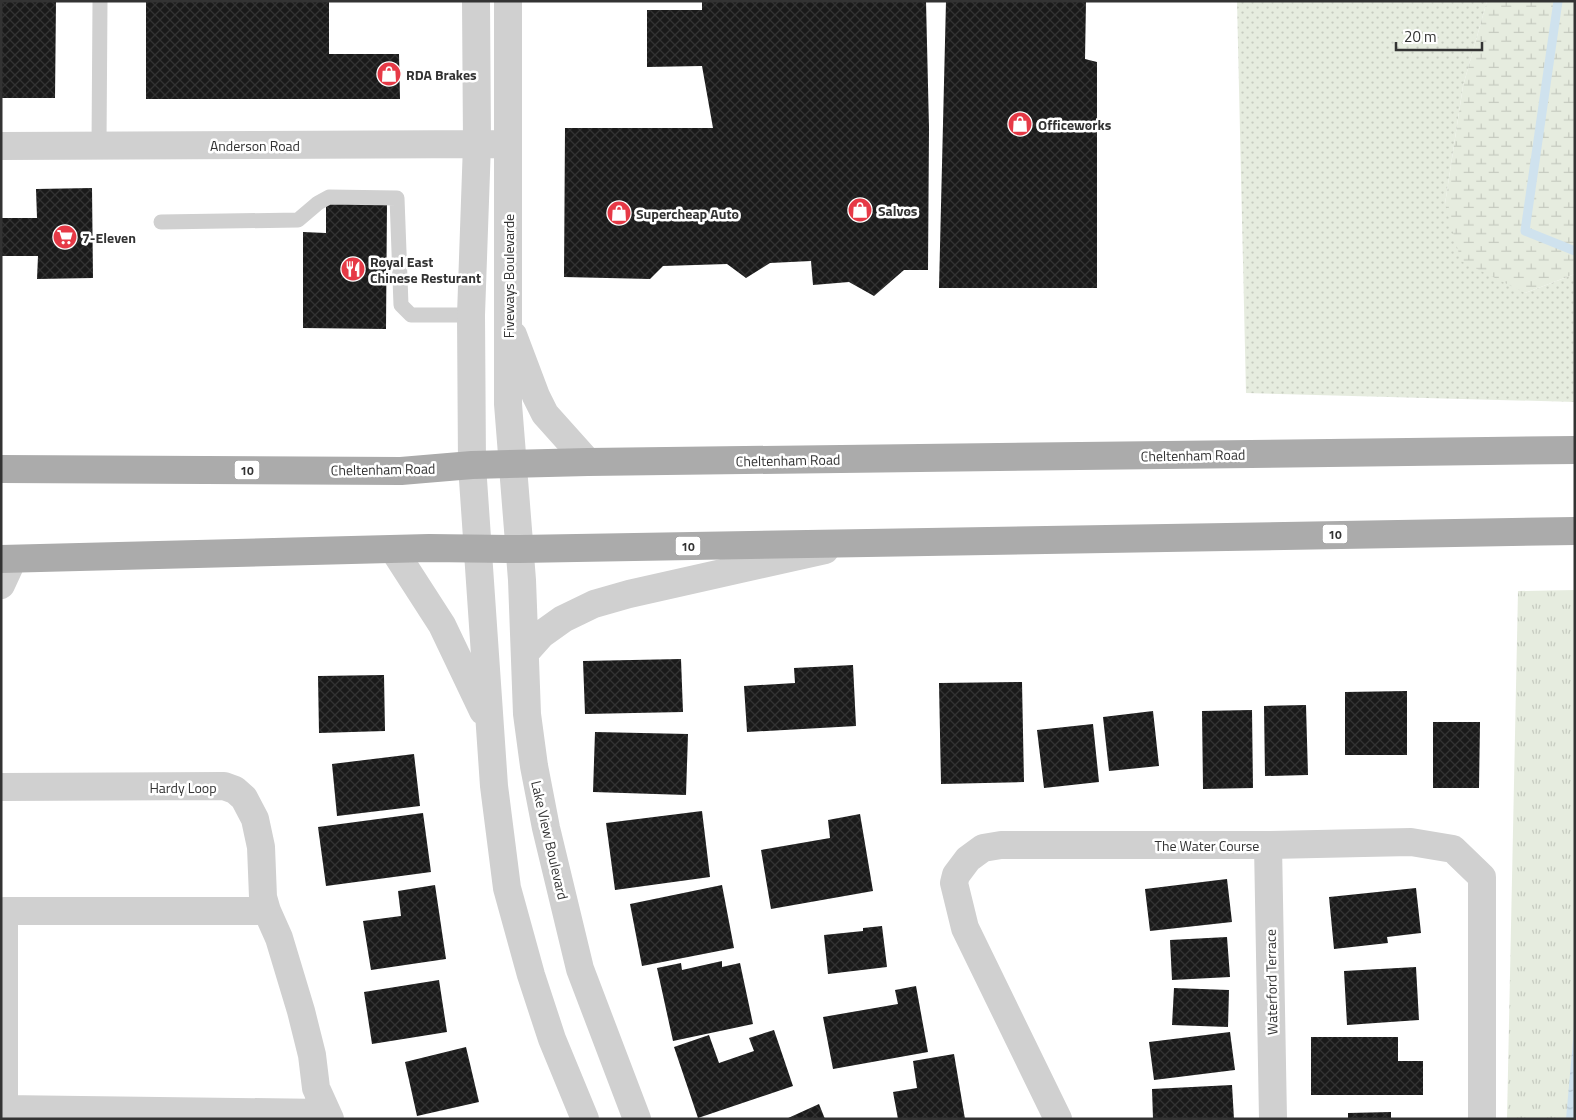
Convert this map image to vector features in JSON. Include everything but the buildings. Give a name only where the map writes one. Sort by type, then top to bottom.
[{"type":"main road","name":"Cheltenham Road","points":[[1,469],[401,471],[472,465],[588,462],[1575,450]]},
{"type":"main road","name":"10","points":[[7,559],[393,549],[519,549],[1575,531]]},
{"type":"street","points":[[476,1],[477,144],[471,315],[472,465],[496,813],[508,888],[531,975],[546,1021],[585,1119]]},
{"type":"street","name":"Fiveways Boulevarde","points":[[508,1],[508,404],[519,549]]},
{"type":"street","name":"Anderson Road","points":[[1,146],[509,145]]},
{"type":"street","points":[[508,322],[536,396],[545,414],[588,462]]},
{"type":"street","points":[[525,653],[542,634],[563,619],[594,604],[629,594],[857,543]]},
{"type":"street","points":[[393,549],[442,625],[490,726]]},
{"type":"street","name":"Lake View Boulevard","points":[[519,549],[528,722],[546,828],[580,969],[637,1119]]},
{"type":"street","points":[[1,585],[7,559]]},
{"type":"street","points":[[490,726],[528,722]]},
{"type":"street","name":"Hardy Loop","points":[[1,787],[224,786],[235,790],[244,798],[258,830],[267,911],[279,938],[301,1011],[312,1055],[316,1088],[328,1116]]},
{"type":"street","name":"The Water Course","points":[[1058,1119],[965,928],[954,883],[956,875],[968,859],[983,848],[1001,845],[1268,845],[1411,842],[1453,849],[1482,877],[1482,1119]]},
{"type":"street","name":"Waterford Terrace","points":[[1268,845],[1273,1119]]},
{"type":"street","points":[[267,911],[2,911],[4,1114],[328,1116]]},
{"type":"lane","points":[[99,146],[100,1]]},
{"type":"lane","points":[[161,222],[298,220],[318,203],[329,197],[397,198],[401,305],[411,315],[471,315]]},
{"type":"green space","points":[[1237,1],[1487,1],[1463,86],[1445,204],[1525,293],[1575,274],[1575,402],[1246,393]]},
{"type":"green space","points":[[1487,1],[1575,1],[1575,274],[1525,293],[1461,261],[1445,204],[1463,86]]},
{"type":"green space","points":[[1575,590],[1575,1119],[1507,1119],[1518,591]]},
{"type":"water","points":[[1575,998],[1575,1119],[1566,1119],[1573,1040]]},
{"type":"waterway","points":[[1558,1],[1525,231],[1575,251]]},
{"type":"place","name":"RDA Brakes","points":[[389,74]]},
{"type":"place","name":"Officeworks","points":[[1020,124]]},
{"type":"place","name":"Salvos","points":[[860,210]]},
{"type":"place","name":"Supercheap Auto","points":[[619,213]]},
{"type":"place","name":"7-Eleven","points":[[65,237]]},
{"type":"place","name":"Royal East Chinese Resturant","points":[[353,269]]}]
